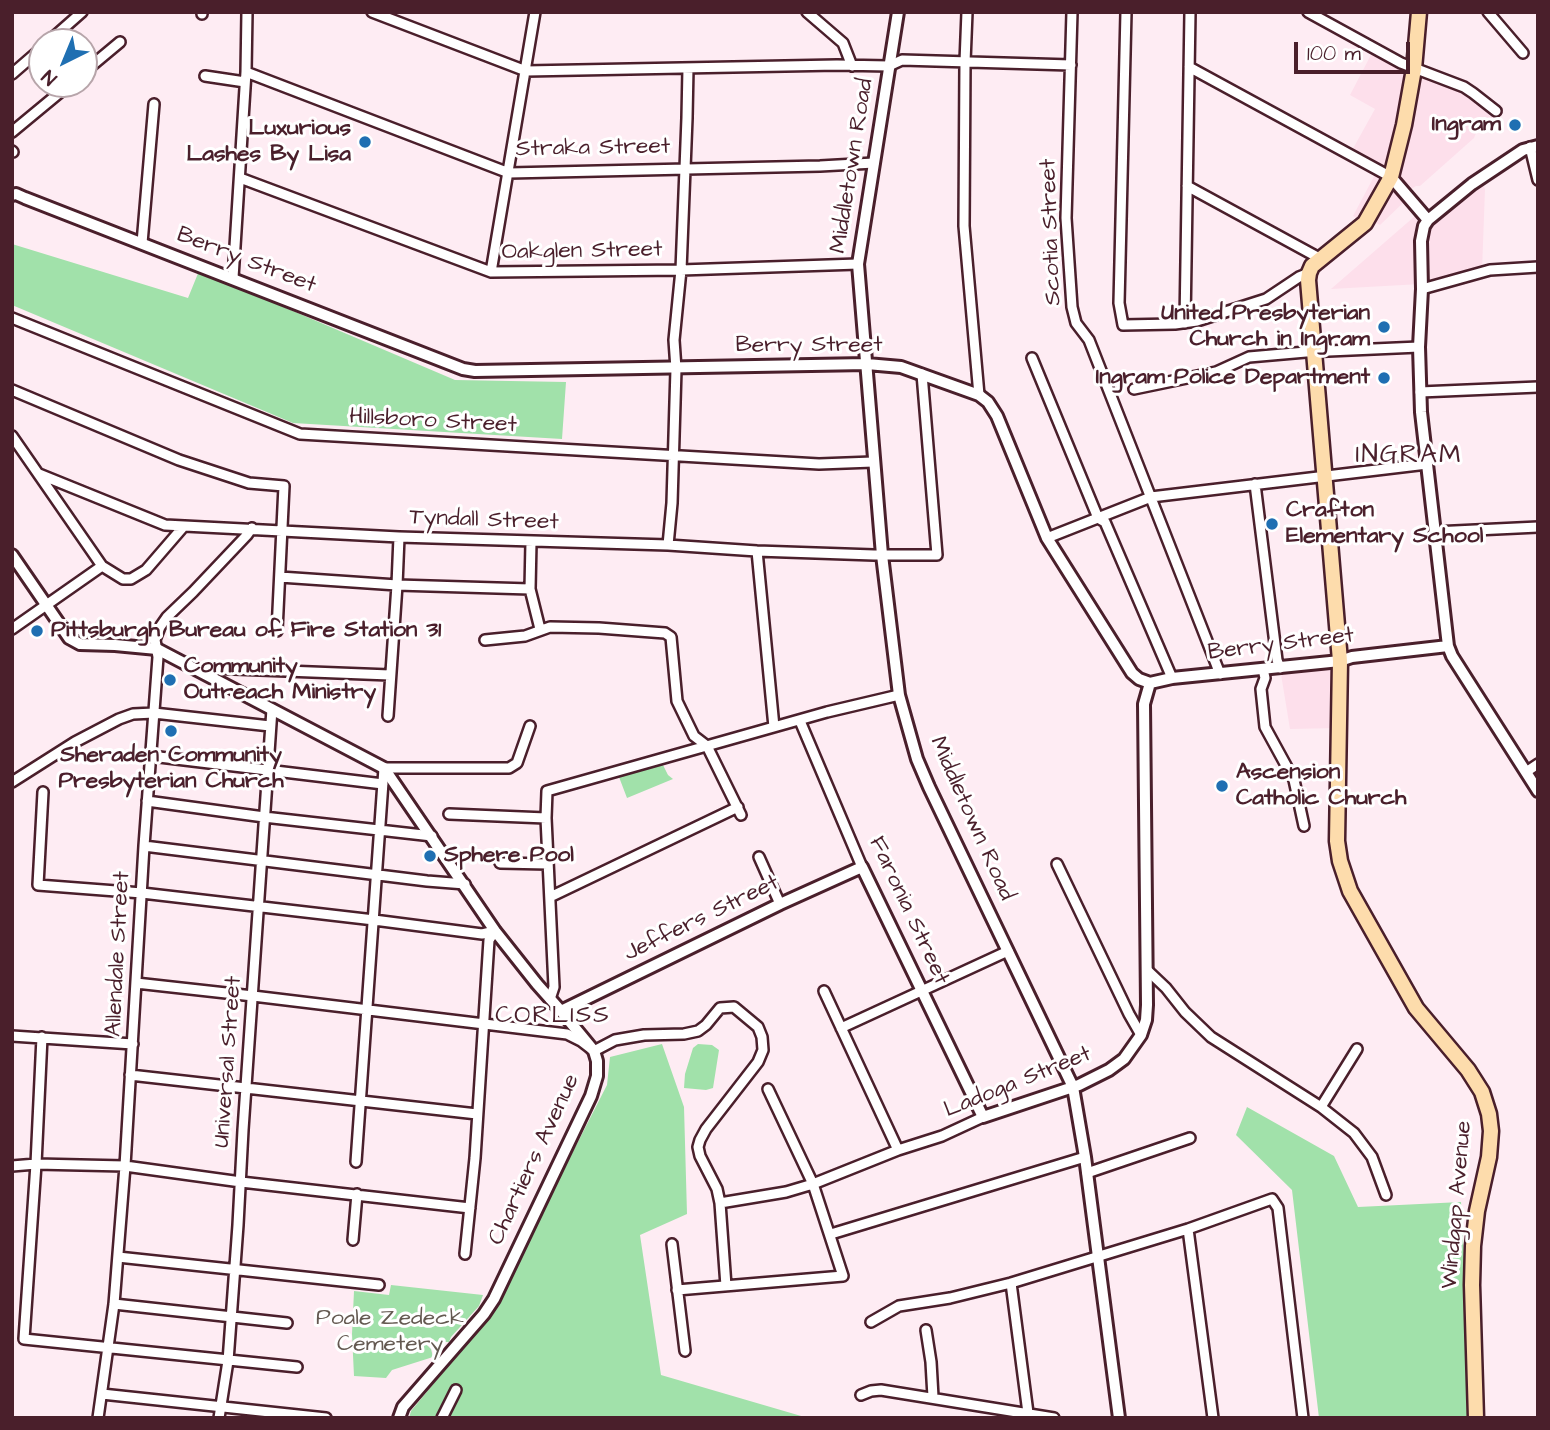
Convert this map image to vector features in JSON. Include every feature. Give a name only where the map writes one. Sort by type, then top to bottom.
[{"type":"main road","points":[[1308,276],[1312,265],[1365,223],[1391,177],[1414,69],[1419,12]]},
{"type":"main road","name":"Windgap Avenue","points":[[1308,276],[1340,661],[1337,841],[1340,861],[1350,891],[1416,1008],[1468,1070],[1482,1092],[1489,1114],[1489,1157],[1477,1211],[1473,1246],[1476,1418]]},
{"type":"street","points":[[64,28],[82,12]]},
{"type":"street","points":[[233,278],[246,77],[247,12]]},
{"type":"street","points":[[372,12],[526,71],[890,66],[902,60],[1071,65]]},
{"type":"street","points":[[491,272],[535,12]]},
{"type":"street","points":[[807,12],[843,43],[852,66]]},
{"type":"street","name":"Middletown Road","points":[[898,12],[858,264],[873,462],[899,695],[925,777],[1073,1087],[1119,1418]]},
{"type":"street","points":[[967,12],[964,226],[979,395],[988,402],[997,416],[1047,538],[1132,673],[1150,683]]},
{"type":"street","name":"Scotia Street","points":[[1072,12],[1066,218],[1072,307],[1076,323],[1089,340],[1220,674]]},
{"type":"street","points":[[1126,12],[1119,303],[1123,325],[1197,321],[1259,302],[1299,277],[1308,276]]},
{"type":"street","points":[[1185,323],[1190,12]]},
{"type":"street","points":[[1308,12],[1327,17],[1414,69],[1464,88],[1496,111]]},
{"type":"street","points":[[1488,12],[1523,52]]},
{"type":"street","points":[[98,60],[120,41]]},
{"type":"street","points":[[12,74],[28,60]]},
{"type":"street","points":[[1189,67],[1391,177],[1424,216],[1421,241],[1420,392],[1448,646],[1538,791]]},
{"type":"street","points":[[668,545],[674,455],[674,340],[681,270],[688,68]]},
{"type":"street","name":"Straka Street","points":[[205,76],[246,77],[509,173],[874,163]]},
{"type":"street","points":[[12,132],[53,98]]},
{"type":"street","points":[[142,243],[154,104]]},
{"type":"street","points":[[1424,216],[1523,150],[1534,146],[1538,180]]},
{"type":"street","name":"Oakglen Street","points":[[240,178],[491,272],[681,270],[858,264]]},
{"type":"street","points":[[1187,186],[1321,259]]},
{"type":"street","name":"Berry Street","points":[[12,195],[16,194],[463,369],[475,371],[867,365],[901,367],[979,395]]},
{"type":"street","points":[[1422,289],[1490,270],[1538,267]]},
{"type":"street","name":"Hillsboro Street","points":[[12,318],[300,433],[819,464],[873,462]]},
{"type":"street","points":[[1133,389],[1216,372],[1250,357],[1313,351],[1419,347]]},
{"type":"street","points":[[1032,358],[1098,517],[1105,522],[1172,678]]},
{"type":"street","name":"Tyndall Street","points":[[39,474],[165,525],[757,551],[937,555],[922,374]]},
{"type":"street","points":[[1420,392],[1538,387]]},
{"type":"street","points":[[12,390],[189,464],[249,483],[284,486],[276,631]]},
{"type":"street","points":[[12,436],[102,566],[122,579],[131,579],[146,570],[184,526]]},
{"type":"street","points":[[1047,538],[1151,497],[1427,464]]},
{"type":"street","points":[[1255,484],[1280,668]]},
{"type":"street","points":[[1434,532],[1538,527]]},
{"type":"street","name":"Allendale Street","points":[[98,1418],[114,1304],[125,1166],[158,657],[155,640],[160,626],[252,528]]},
{"type":"street","points":[[388,716],[399,537]]},
{"type":"street","points":[[531,542],[530,589],[540,629]]},
{"type":"street","points":[[757,551],[774,727]]},
{"type":"street","name":"Chartiers Avenue","points":[[12,555],[69,638],[80,643],[157,649],[384,768],[495,931],[594,1051],[597,1076],[591,1096],[494,1298],[484,1314],[404,1406],[399,1418]]},
{"type":"street","points":[[12,629],[102,566]]},
{"type":"street","points":[[280,577],[530,589]]},
{"type":"street","points":[[485,639],[525,636],[550,627],[666,633],[671,637],[677,701],[694,736],[707,746],[740,811],[550,897]]},
{"type":"street","name":"Berry Street","points":[[1150,683],[1172,678],[1280,668],[1448,646]]},
{"type":"street","points":[[201,672],[208,668],[390,675]]},
{"type":"street","points":[[1263,669],[1265,678],[1261,689],[1265,727],[1294,780],[1304,826]]},
{"type":"street","name":"Ladoga Street","points":[[720,1203],[786,1192],[813,1184],[898,1150],[942,1136],[983,1116],[1073,1087],[1109,1070],[1124,1059],[1141,1035],[1147,1013],[1144,704],[1150,683]]},
{"type":"street","points":[[550,999],[554,987],[547,791],[827,712],[899,695]]},
{"type":"street","name":"Universal Street","points":[[219,1418],[228,1361],[272,709]]},
{"type":"street","points":[[12,782],[65,748],[133,714],[154,713],[270,726]]},
{"type":"street","name":"Faronia Street","points":[[800,721],[862,867],[983,1116]]},
{"type":"street","points":[[356,1162],[384,768],[509,768],[517,763],[530,726]]},
{"type":"street","points":[[151,756],[383,784]]},
{"type":"street","points":[[1526,772],[1538,764]]},
{"type":"street","points":[[43,792],[38,885],[142,893],[482,934],[495,931]]},
{"type":"street","points":[[147,801],[432,836]]},
{"type":"street","points":[[449,814],[546,818]]},
{"type":"street","points":[[144,846],[465,884]]},
{"type":"street","points":[[759,857],[780,904]]},
{"type":"street","points":[[500,863],[548,864]]},
{"type":"street","points":[[1057,863],[1141,1035]]},
{"type":"street","name":"Jeffers Street","points":[[561,1010],[862,867]]},
{"type":"street","points":[[465,1254],[475,1158],[489,940],[495,931]]},
{"type":"street","points":[[841,1028],[1008,951]]},
{"type":"street","points":[[1147,970],[1211,1037],[1321,1107],[1354,1133],[1372,1157],[1386,1195]]},
{"type":"street","points":[[136,983],[567,1034],[594,1051],[615,1040],[698,1031],[720,1008],[734,1007],[758,1027],[763,1050],[758,1062],[706,1129],[698,1147],[718,1189],[726,1286]]},
{"type":"street","points":[[824,991],[898,1150]]},
{"type":"street","points":[[12,1036],[133,1044]]},
{"type":"street","points":[[43,1037],[24,1339],[297,1367]]},
{"type":"street","points":[[1321,1107],[1357,1049]]},
{"type":"street","points":[[130,1075],[477,1114]]},
{"type":"street","points":[[677,1290],[843,1276],[813,1184],[768,1089]]},
{"type":"street","points":[[1087,1173],[1190,1138]]},
{"type":"street","points":[[831,1234],[1084,1157]]},
{"type":"street","points":[[12,1166],[125,1166],[470,1208]]},
{"type":"street","points":[[353,1240],[357,1194]]},
{"type":"street","points":[[871,1322],[891,1309],[1011,1283],[1188,1229],[1272,1199],[1278,1209],[1303,1418]]},
{"type":"street","points":[[1188,1229],[1213,1418]]},
{"type":"street","points":[[672,1244],[685,1351]]},
{"type":"street","points":[[118,1257],[379,1285]]},
{"type":"street","points":[[1011,1283],[1028,1413]]},
{"type":"street","points":[[114,1304],[287,1322]]},
{"type":"street","points":[[926,1330],[933,1397]]},
{"type":"street","points":[[442,1418],[456,1390]]},
{"type":"street","points":[[862,1395],[881,1390],[1055,1418]]},
{"type":"street","points":[[102,1394],[326,1418]]},
{"type":"shaded area","points":[[1374,49],[1456,84],[1496,115],[1420,186],[1404,193],[1403,203],[1380,225],[1368,219],[1365,223],[1353,216],[1378,169],[1350,154],[1375,109],[1350,95]]},
{"type":"shaded area","points":[[1480,178],[1485,189],[1482,271],[1422,289],[1421,284],[1331,289],[1415,216],[1421,212],[1428,220]]},
{"type":"shaded area","points":[[1340,661],[1339,728],[1290,729],[1280,668]]},
{"type":"green space","points":[[12,244],[188,298],[199,271],[455,380],[566,382],[562,439],[293,423],[12,305]]},
{"type":"green space","points":[[663,765],[673,779],[627,798],[619,777]]},
{"type":"green space","points":[[662,1044],[684,1107],[687,1214],[640,1235],[661,1375],[808,1418],[409,1418],[411,1411],[488,1318],[607,1085],[610,1057]]},
{"type":"green space","points":[[698,1044],[712,1045],[719,1050],[713,1088],[706,1090],[684,1088],[693,1048]]},
{"type":"green space","points":[[1247,1107],[1334,1156],[1358,1207],[1461,1202],[1473,1418],[1319,1418],[1292,1190],[1236,1135]]},
{"type":"green space","name":"Poale Zedeck Cemetery","points":[[391,1285],[483,1295],[479,1306],[449,1342],[427,1339],[425,1343],[431,1349],[433,1357],[392,1370],[386,1378],[354,1376],[354,1291],[389,1295]]},
{"type":"place","name":"Ingram","points":[[1515,125]]},
{"type":"place","name":"Luxurious Lashes By Lisa","points":[[365,142]]},
{"type":"place","name":"United Presbyterian Church in Ingram","points":[[1384,327]]},
{"type":"place","name":"Ingram Police Department","points":[[1384,378]]},
{"type":"place","name":"Crafton Elementary School","points":[[1272,524]]},
{"type":"place","name":"Pittsburgh Bureau of Fire Station 31","points":[[37,631]]},
{"type":"place","name":"Community Outreach Ministry","points":[[170,680]]},
{"type":"place","name":"Sheraden Community Presbyterian Church","points":[[171,731]]},
{"type":"place","name":"Ascension Catholic Church","points":[[1222,786]]},
{"type":"place","name":"Sphere Pool","points":[[430,856]]},
{"type":"district","name":"INGRAM","points":[[1409,457]]},
{"type":"district","name":"CORLISS","points":[[553,1017]]}]
